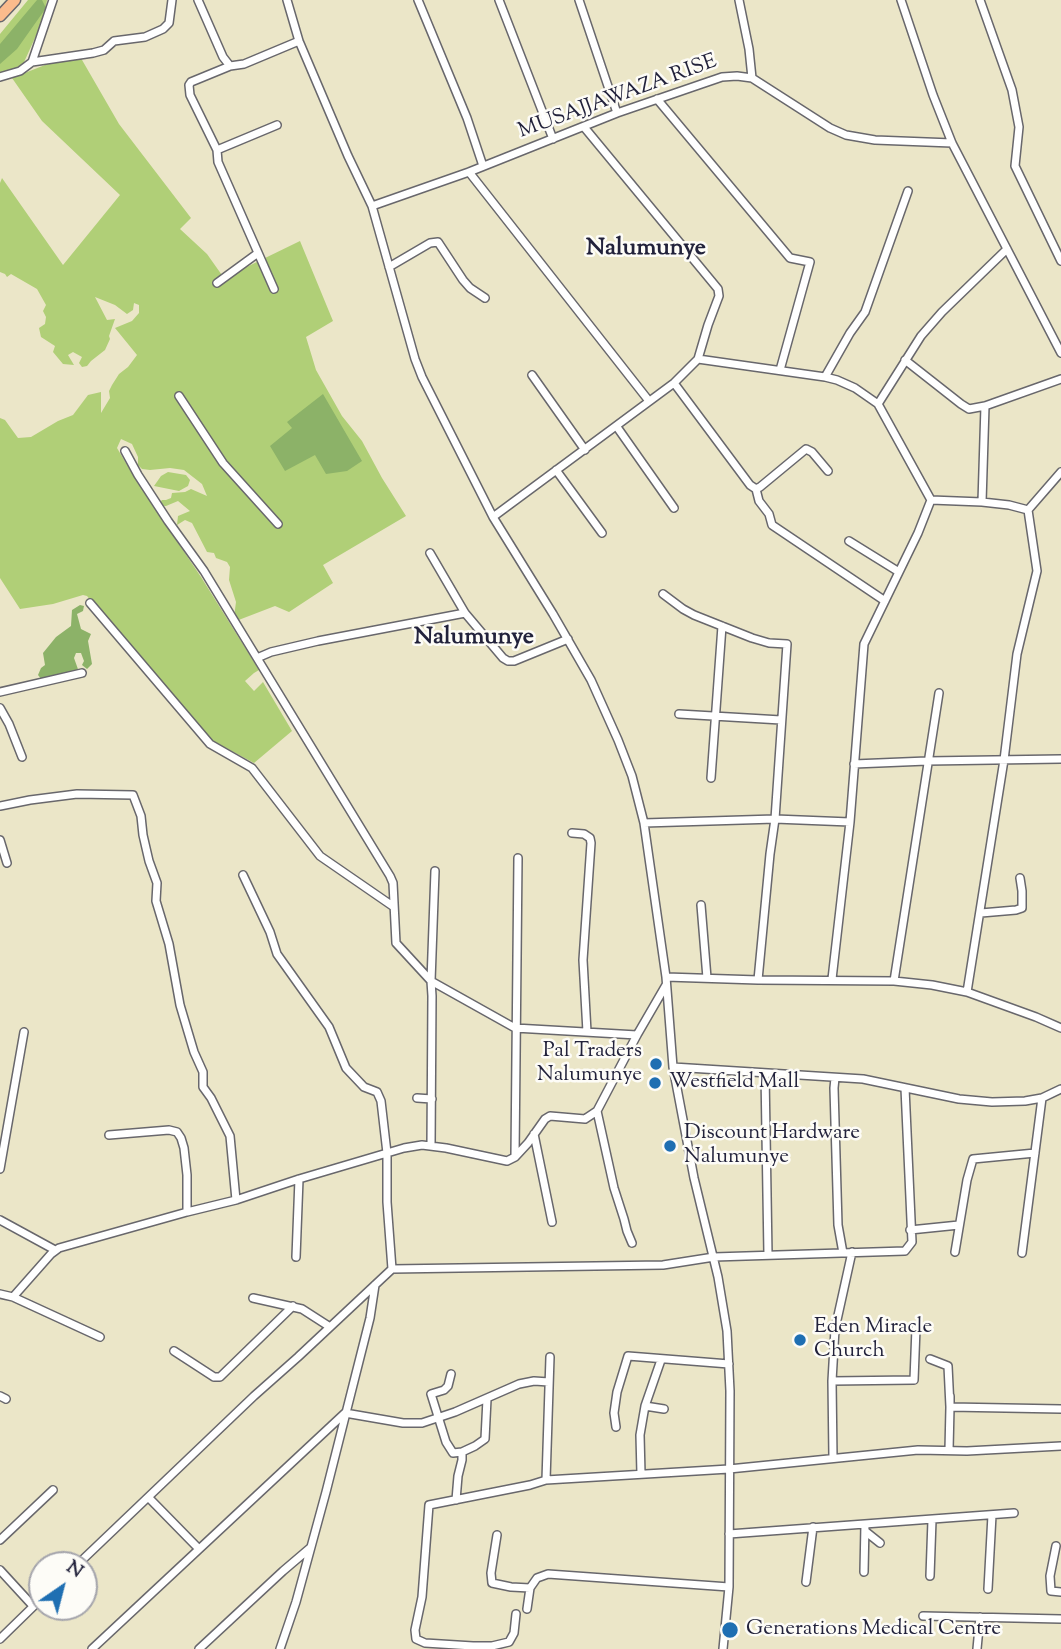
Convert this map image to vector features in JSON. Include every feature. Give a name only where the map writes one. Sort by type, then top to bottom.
[{"type":"highway","points":[[0,16],[15,0]]},
{"type":"street","points":[[32,62],[53,0]]},
{"type":"street","points":[[0,77],[20,71],[32,62],[93,53],[104,50],[114,41],[137,39],[163,29],[169,23],[172,0]]},
{"type":"street","points":[[198,0],[223,57],[230,66]]},
{"type":"street","points":[[287,0],[299,41],[372,206],[415,359],[493,517],[591,680],[632,776],[645,822],[666,981],[673,1067],[694,1178],[725,1314],[729,1364],[729,1587],[723,1649]]},
{"type":"street","points":[[418,0],[467,118],[483,166]]},
{"type":"street","points":[[499,0],[553,139]]},
{"type":"street","points":[[579,0],[617,113]]},
{"type":"street","points":[[739,0],[752,78],[830,128],[846,135],[875,140],[953,143]]},
{"type":"street","points":[[901,0],[933,95],[953,143],[1061,353]]},
{"type":"street","points":[[980,0],[1012,90],[1019,127],[1015,166],[1061,261]]},
{"type":"street","points":[[274,289],[218,162],[217,150],[190,95],[189,85],[230,66],[244,64],[299,41]]},
{"type":"street","name":"MUSAJJAWAZA RISE","points":[[372,206],[469,172],[617,113],[722,77],[752,78]]},
{"type":"street","points":[[657,99],[790,258],[810,262],[780,370]]},
{"type":"street","points":[[217,150],[277,125]]},
{"type":"street","points":[[493,517],[674,383],[698,359],[719,296],[718,289],[584,127]]},
{"type":"street","points":[[469,172],[649,401]]},
{"type":"street","points":[[825,377],[865,312],[908,191]]},
{"type":"street","points":[[389,267],[430,243],[438,242],[463,280],[485,298]]},
{"type":"street","points":[[878,404],[921,335],[1007,249]]},
{"type":"street","points":[[216,283],[258,253]]},
{"type":"street","points":[[698,359],[825,377],[855,388],[878,404],[931,500]]},
{"type":"street","points":[[905,360],[966,407],[974,409],[1061,379]]},
{"type":"street","points":[[532,375],[585,450]]},
{"type":"street","points":[[674,383],[750,485],[756,489],[759,501],[769,514],[772,525],[885,601]]},
{"type":"street","points":[[179,396],[223,463],[278,524]]},
{"type":"street","points":[[982,502],[985,406]]},
{"type":"street","points":[[617,427],[674,508]]},
{"type":"street","points":[[756,489],[806,450],[812,452],[828,471]]},
{"type":"street","points":[[125,451],[168,522],[204,570],[390,876],[393,883],[396,943],[431,981],[515,1028],[637,1035]]},
{"type":"street","points":[[556,470],[602,533]]},
{"type":"street","points":[[967,992],[1004,760],[1017,654],[1037,571],[1028,510],[1061,472]]},
{"type":"street","points":[[931,500],[982,502],[1028,510]]},
{"type":"street","points":[[832,979],[850,822],[864,644],[918,533],[931,500]]},
{"type":"street","points":[[849,541],[899,572]]},
{"type":"street","points":[[430,553],[465,613],[508,661],[568,639]]},
{"type":"street","points":[[663,594],[683,609],[722,626],[769,643],[787,644],[775,819],[769,854],[758,979]]},
{"type":"street","points":[[90,603],[211,744],[252,768],[320,856],[394,906]]},
{"type":"street","points":[[257,658],[318,641],[465,613]]},
{"type":"street","points":[[710,778],[722,626]]},
{"type":"street","points":[[0,692],[82,673]]},
{"type":"street","points":[[894,981],[939,693]]},
{"type":"street","points":[[0,708],[22,757]]},
{"type":"street","points":[[679,714],[781,720]]},
{"type":"street","points":[[854,764],[1061,759]]},
{"type":"street","points":[[0,806],[76,794],[133,795],[141,816],[149,861],[157,883],[156,901],[169,944],[180,1005],[203,1072],[203,1087],[230,1136],[236,1200]]},
{"type":"street","points":[[645,822],[775,819],[850,822]]},
{"type":"street","points":[[572,833],[584,834],[590,838],[591,843],[583,960],[587,1032]]},
{"type":"street","points":[[0,840],[7,863]]},
{"type":"street","points":[[515,1157],[518,858]]},
{"type":"street","points":[[431,1146],[431,981],[435,870]]},
{"type":"street","points":[[243,876],[270,932],[277,954],[329,1027],[346,1068],[364,1087],[377,1092],[381,1101],[387,1153],[387,1202],[392,1269]]},
{"type":"street","points":[[981,913],[1016,911],[1022,908],[1020,878]]},
{"type":"street","points":[[701,905],[707,978]]},
{"type":"street","points":[[666,981],[707,978],[894,981],[967,992],[1061,1028]]},
{"type":"street","points":[[100,1337],[4,1297],[55,1250],[236,1200],[387,1153],[414,1146],[431,1146],[507,1161],[515,1157],[550,1116],[585,1119],[597,1111],[666,981]]},
{"type":"street","points":[[0,1169],[24,1032]]},
{"type":"street","points":[[673,1067],[873,1080],[979,1101],[1025,1101],[1042,1098],[1061,1089]]},
{"type":"street","points":[[765,1073],[768,1255]]},
{"type":"street","points":[[833,1458],[832,1381],[835,1329],[847,1252],[838,1225],[835,1078]]},
{"type":"street","points":[[92,1551],[244,1405],[392,1269],[663,1265],[714,1257],[905,1251],[912,1242],[905,1087]]},
{"type":"street","points":[[417,1098],[432,1099]]},
{"type":"street","points":[[1022,1252],[1042,1098]]},
{"type":"street","points":[[597,1111],[614,1188],[632,1243]]},
{"type":"street","points":[[109,1135],[169,1130],[177,1132],[184,1147],[187,1212]]},
{"type":"street","points":[[534,1134],[552,1222]]},
{"type":"street","points":[[955,1252],[973,1158],[1035,1153]]},
{"type":"street","points":[[296,1256],[299,1179]]},
{"type":"street","points":[[0,1220],[55,1250]]},
{"type":"street","points":[[911,1230],[959,1225]]},
{"type":"street","points":[[280,1649],[296,1602],[370,1318],[375,1285]]},
{"type":"street","points":[[253,1298],[293,1306],[330,1327]]},
{"type":"street","points":[[174,1351],[218,1378],[293,1306]]},
{"type":"street","points":[[832,1381],[914,1380],[916,1328]]},
{"type":"street","points":[[616,1427],[614,1413],[617,1392],[629,1356],[729,1364]]},
{"type":"street","points":[[546,1480],[550,1357]]},
{"type":"street","points":[[930,1359],[948,1366],[950,1408]]},
{"type":"street","points":[[642,1474],[640,1436],[645,1406],[661,1360]]},
{"type":"street","points":[[451,1374],[449,1386],[431,1394],[437,1418],[453,1453],[462,1452],[485,1439],[487,1399]]},
{"type":"street","points":[[345,1413],[403,1423],[422,1423],[519,1384],[550,1382]]},
{"type":"street","points":[[948,1450],[950,1396]]},
{"type":"street","points":[[645,1406],[664,1409]]},
{"type":"street","points":[[950,1408],[1061,1409]]},
{"type":"street","points":[[92,1649],[345,1413]]},
{"type":"street","points":[[516,1614],[514,1633],[509,1642],[473,1646],[425,1643],[416,1639],[429,1504],[546,1480],[729,1469],[918,1450],[1061,1446]]},
{"type":"street","points":[[456,1499],[462,1452]]},
{"type":"street","points":[[0,1540],[53,1490]]},
{"type":"street","points":[[149,1498],[198,1549]]},
{"type":"street","points":[[729,1534],[813,1527],[865,1527],[1014,1513]]},
{"type":"street","points":[[989,1589],[992,1515]]},
{"type":"street","points":[[930,1576],[932,1520]]},
{"type":"street","points":[[806,1582],[813,1527]]},
{"type":"street","points":[[865,1527],[880,1543]]},
{"type":"street","points":[[864,1572],[865,1527]]},
{"type":"street","points":[[497,1535],[492,1583],[530,1588]]},
{"type":"street","points":[[1056,1546],[1051,1591],[1061,1592]]},
{"type":"street","points":[[199,1649],[310,1548]]},
{"type":"street","points":[[0,1570],[28,1601]]},
{"type":"street","points":[[527,1609],[530,1588],[537,1578],[548,1574],[729,1587]]},
{"type":"street","points":[[0,1639],[28,1611]]},
{"type":"street","points":[[923,1616],[1061,1619]]},
{"type":"street","points":[[977,1649],[979,1617]]},
{"type":"green space","points":[[28,0],[47,0],[44,18],[20,71],[0,75],[0,34]]},
{"type":"green space","points":[[37,0],[42,0],[46,8],[17,49],[0,64],[0,44]]},
{"type":"green space","points":[[78,53],[119,124],[191,218],[180,229],[207,254],[224,278],[300,241],[333,321],[306,337],[316,370],[406,516],[323,565],[333,583],[289,612],[275,606],[236,621],[236,602],[227,562],[216,558],[214,553],[207,552],[192,523],[185,520],[177,525],[178,516],[190,511],[178,501],[166,506],[161,506],[160,502],[171,498],[172,493],[191,489],[207,496],[202,484],[184,470],[142,469],[138,465],[138,457],[132,444],[121,439],[117,448],[136,480],[259,670],[245,681],[254,691],[263,682],[292,731],[254,763],[213,741],[87,596],[20,609],[0,578],[0,418],[5,420],[18,438],[31,437],[73,415],[88,395],[101,392],[101,413],[110,398],[112,385],[137,355],[115,328],[132,321],[139,313],[139,305],[134,303],[133,310],[127,314],[115,305],[95,297],[107,320],[115,319],[105,350],[87,366],[82,367],[79,363],[82,357],[73,352],[68,355],[74,365],[63,364],[53,352],[55,346],[41,337],[39,328],[45,324],[43,311],[46,305],[37,289],[11,274],[7,277],[0,272],[2,178],[63,265],[120,195],[42,121],[12,78]]},
{"type":"green space","points":[[323,394],[362,461],[347,471],[326,474],[315,455],[285,471],[270,446],[292,428],[287,422]]},
{"type":"green space","points":[[168,472],[186,475],[190,480],[188,486],[179,491],[154,486],[161,476]]},
{"type":"green space","points":[[80,605],[84,606],[83,611],[77,614],[81,629],[91,634],[88,641],[92,664],[87,669],[82,665],[84,661],[81,653],[76,653],[74,658],[79,672],[42,680],[38,675],[45,665],[43,653],[56,637],[71,626],[72,610]]},
{"type":"place","name":"Pal Traders Nalumunye","points":[[656,1064]]},
{"type":"place","name":"Westfield Mall","points":[[655,1083]]},
{"type":"place","name":"Discount Hardware Nalumunye","points":[[670,1146]]},
{"type":"place","name":"Eden Miracle Church","points":[[800,1340]]},
{"type":"place","name":"Generations Medical Centre","points":[[730,1630]]},
{"type":"district","name":"Nalumunye","points":[[646,250]]},
{"type":"district","name":"Nalumunye","points":[[474,639]]}]
